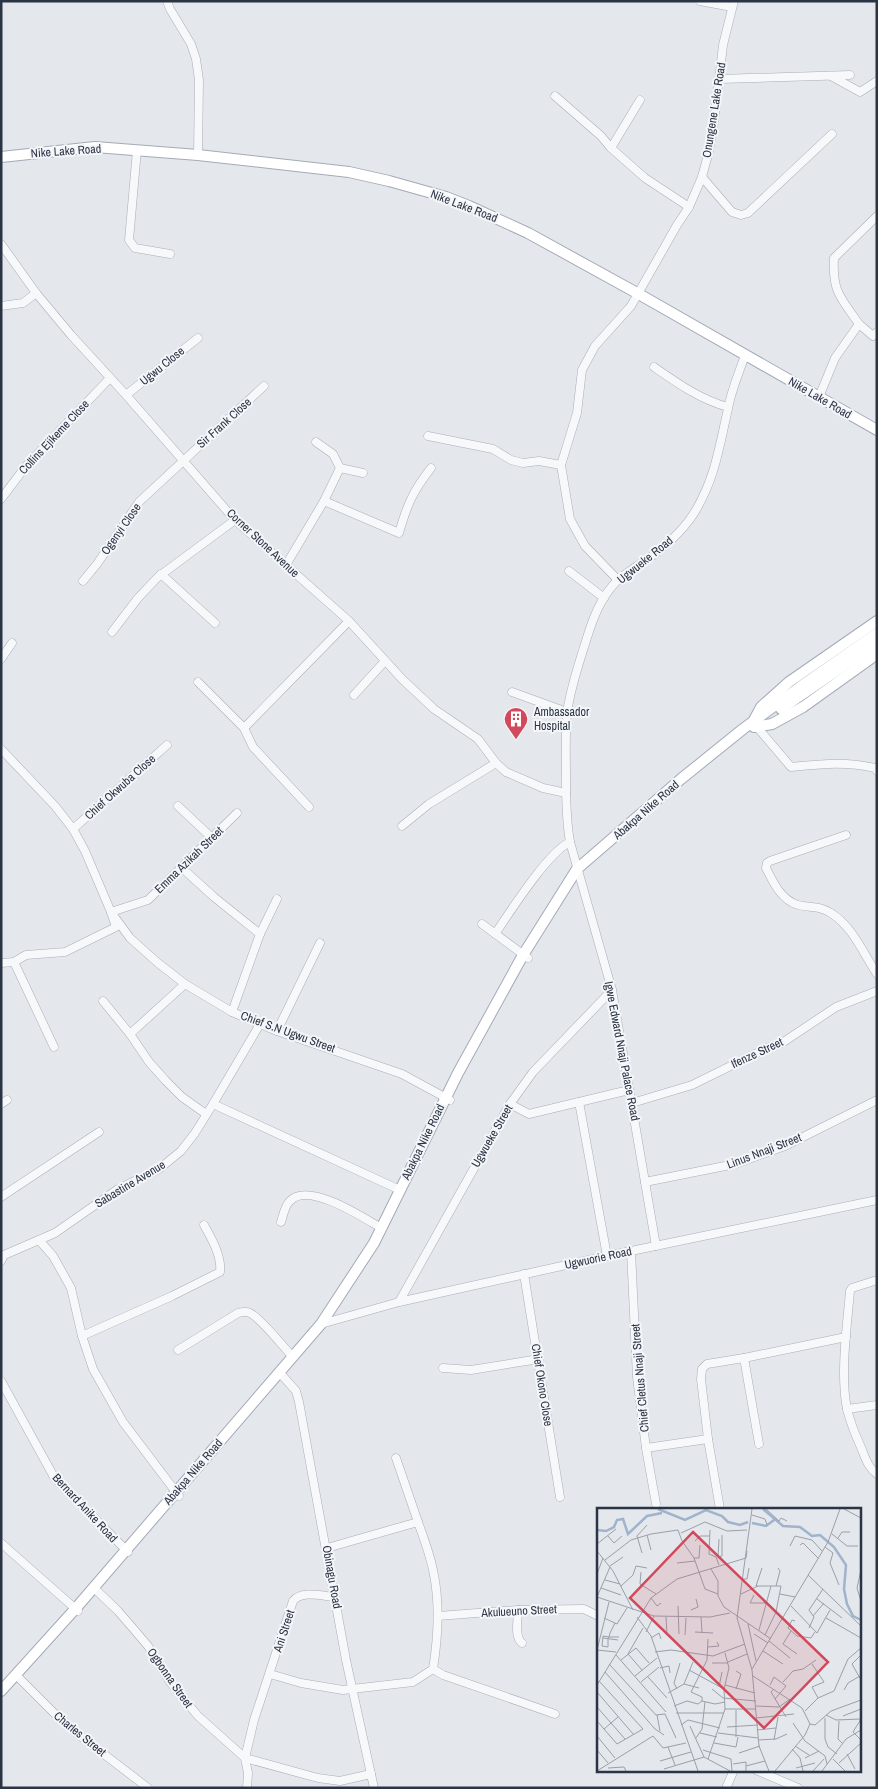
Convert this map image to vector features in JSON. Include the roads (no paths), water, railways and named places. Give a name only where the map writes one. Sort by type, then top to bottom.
[{"type":"main road","name":"Nike Lake Road","points":[[1,157],[95,147],[198,155],[349,172],[446,197],[528,233],[638,293],[877,430]]},
{"type":"main road","points":[[877,621],[782,688],[761,707],[754,726],[772,724],[803,707],[877,654]]},
{"type":"main road","name":"Abakpa Nike Road","points":[[754,726],[804,684],[877,633]]},
{"type":"main road","name":"Abakpa Nike Road","points":[[282,1375],[293,1357],[325,1323],[374,1244],[447,1100],[576,867],[674,785],[754,726],[877,643]]},
{"type":"main road","name":"Abakpa Nike Road","points":[[1,1699],[17,1677],[282,1375],[325,1323],[379,1242],[447,1100]]},
{"type":"main road","name":"Abakpa Nike Road","points":[[1,1691],[17,1677]]},
{"type":"street","points":[[167,1],[191,44],[196,59],[198,80],[198,155]]},
{"type":"street","points":[[700,1],[733,4]]},
{"type":"street","name":"Onungene Lake Road","points":[[561,465],[577,413],[582,370],[595,346],[631,306],[676,225],[689,207],[702,177],[711,142],[723,44],[733,4]]},
{"type":"street","points":[[830,75],[860,92],[877,81]]},
{"type":"street","points":[[720,79],[850,75]]},
{"type":"street","points":[[555,96],[645,178],[689,207]]},
{"type":"street","points":[[611,148],[640,100]]},
{"type":"street","points":[[702,177],[732,212],[741,215],[748,213],[832,134]]},
{"type":"street","points":[[137,150],[129,240],[135,248],[170,254]]},
{"type":"street","points":[[875,336],[859,324],[836,290],[833,276],[834,258],[877,216]]},
{"type":"street","name":"Corner Stone Avenue","points":[[1,244],[36,293],[235,520],[349,621],[385,661],[434,709],[478,740],[496,763],[506,772],[543,788],[566,793]]},
{"type":"street","points":[[1,306],[23,303],[36,293]]},
{"type":"street","points":[[819,397],[835,358],[859,324]]},
{"type":"street","name":"Ugwu Close","points":[[126,395],[198,338]]},
{"type":"street","name":"Ugwueke Road","points":[[576,867],[566,821],[568,712],[583,650],[594,616],[604,598],[618,580],[659,550],[677,534],[695,512],[712,478],[721,446],[728,407],[744,355]]},
{"type":"street","points":[[654,367],[680,385],[714,404],[728,407]]},
{"type":"street","name":"Collins Ejikeme Close","points":[[1,499],[26,466],[110,378]]},
{"type":"street","name":"Sir Frank Close","points":[[184,460],[264,386]]},
{"type":"street","points":[[428,436],[493,449],[502,456],[517,462],[539,461],[561,465],[570,519],[586,546],[618,580]]},
{"type":"street","points":[[286,565],[324,501],[340,468],[334,454],[316,442]]},
{"type":"street","name":"Ogenyi Close","points":[[83,581],[140,502],[184,460]]},
{"type":"street","points":[[340,468],[363,473]]},
{"type":"street","points":[[324,501],[398,532],[407,503],[431,468]]},
{"type":"street","points":[[112,632],[138,598],[161,574],[235,520]]},
{"type":"street","points":[[569,571],[604,598]]},
{"type":"street","points":[[161,574],[215,623]]},
{"type":"street","points":[[244,728],[349,621]]},
{"type":"street","points":[[1,659],[12,643]]},
{"type":"street","points":[[354,695],[385,661]]},
{"type":"street","points":[[198,682],[244,728],[253,747],[309,807]]},
{"type":"street","points":[[512,692],[568,712]]},
{"type":"street","points":[[754,726],[791,767],[837,762],[875,768],[877,771]]},
{"type":"street","name":"Chief Okwuba Close","points":[[73,829],[167,745]]},
{"type":"street","name":"Chief S.N Ugwu Street","points":[[1,749],[55,806],[73,829],[85,851],[111,912],[130,938],[158,963],[185,984],[232,1012],[277,1031],[402,1074],[447,1100]]},
{"type":"street","points":[[402,826],[429,804],[496,763]]},
{"type":"street","points":[[178,806],[212,838]]},
{"type":"street","name":"Emma Azikah Street","points":[[111,912],[148,900],[237,813]]},
{"type":"street","points":[[846,836],[770,861],[767,863],[766,868],[775,886],[786,899],[798,905],[819,906],[841,922],[855,937],[877,974]]},
{"type":"street","points":[[495,934],[544,866],[563,845],[570,842]]},
{"type":"street","name":"Igwe Edward Nnaji Palace Road","points":[[576,867],[612,990],[656,1246]]},
{"type":"street","points":[[182,868],[260,934]]},
{"type":"street","points":[[232,1012],[260,934],[277,899]]},
{"type":"street","points":[[1,963],[14,962],[26,955],[65,952],[116,927],[111,912]]},
{"type":"street","points":[[482,924],[526,957]]},
{"type":"street","points":[[277,1031],[320,943]]},
{"type":"street","points":[[14,962],[54,1047]]},
{"type":"street","points":[[130,1034],[185,984]]},
{"type":"street","name":"Ugwueke Street","points":[[398,1302],[510,1104],[533,1072],[612,990]]},
{"type":"street","name":"Ifenze Street","points":[[632,1103],[692,1085],[767,1048],[782,1043],[836,1007],[877,991]]},
{"type":"street","points":[[103,1001],[130,1034],[149,1062],[166,1081],[182,1097],[206,1114]]},
{"type":"street","name":"Sabastine Avenue","points":[[2,1255],[55,1232],[118,1189],[159,1168],[181,1151],[195,1133],[260,1024]]},
{"type":"street","points":[[510,1104],[529,1114],[629,1090]]},
{"type":"street","name":"Linus Nnaji Street","points":[[645,1182],[735,1164],[785,1146],[877,1100]]},
{"type":"street","points":[[579,1102],[607,1256]]},
{"type":"street","points":[[213,1104],[400,1190]]},
{"type":"street","points":[[1,1197],[99,1132]]},
{"type":"street","points":[[281,1222],[289,1201],[296,1196],[304,1195],[319,1197],[353,1212],[381,1228]]},
{"type":"street","name":"Ugwuorie Road","points":[[325,1323],[398,1302],[877,1200]]},
{"type":"street","points":[[82,1336],[172,1296],[220,1272],[221,1265],[212,1238],[204,1225]]},
{"type":"street","points":[[39,1240],[53,1256],[71,1288],[82,1336],[93,1369],[123,1422],[178,1494]]},
{"type":"street","name":"Chief Cletus Nnaji Street","points":[[631,1251],[637,1377],[646,1448],[656,1504]]},
{"type":"street","name":"Chief Okono Close","points":[[524,1274],[560,1497]]},
{"type":"street","points":[[877,1280],[852,1288],[850,1291],[845,1383],[847,1409],[870,1469],[877,1474]]},
{"type":"street","points":[[178,1350],[238,1313],[244,1312],[250,1313],[258,1319],[293,1357]]},
{"type":"street","points":[[720,1508],[708,1439],[701,1379],[702,1369],[708,1364],[846,1337]]},
{"type":"street","points":[[744,1358],[759,1444]]},
{"type":"street","points":[[443,1368],[471,1370],[538,1359]]},
{"type":"street","name":"Obinagu Road","points":[[282,1375],[296,1391],[299,1402],[346,1660],[354,1689],[374,1788]]},
{"type":"street","name":"Bernard Anike Road","points":[[1,1381],[54,1477],[128,1552]]},
{"type":"street","points":[[847,1409],[877,1405]]},
{"type":"street","points":[[646,1448],[708,1439]]},
{"type":"street","points":[[270,1674],[301,1683],[342,1690],[413,1682],[433,1669],[438,1616],[434,1575],[396,1458]]},
{"type":"street","points":[[327,1548],[418,1522]]},
{"type":"street","points":[[1,1543],[77,1610]]},
{"type":"street","name":"Ogbonna Street","points":[[95,1589],[143,1639],[170,1682],[198,1716],[244,1758],[318,1778],[340,1781],[371,1774]]},
{"type":"street","name":"Ani Street","points":[[246,1788],[248,1773],[244,1758],[254,1720],[293,1601],[297,1596],[304,1594],[335,1597]]},
{"type":"street","name":"Akulueuno Street","points":[[438,1616],[518,1610],[584,1608],[597,1615]]},
{"type":"street","points":[[518,1610],[518,1636],[522,1643]]},
{"type":"street","points":[[433,1669],[443,1675],[555,1714]]},
{"type":"street","name":"Charles Street","points":[[17,1677],[79,1735],[148,1788]]},
{"type":"street","points":[[726,1788],[733,1772]]},
{"type":"street","points":[[761,1772],[798,1788]]},
{"type":"place","name":"Ambassador Hospital","points":[[516,740]]}]
